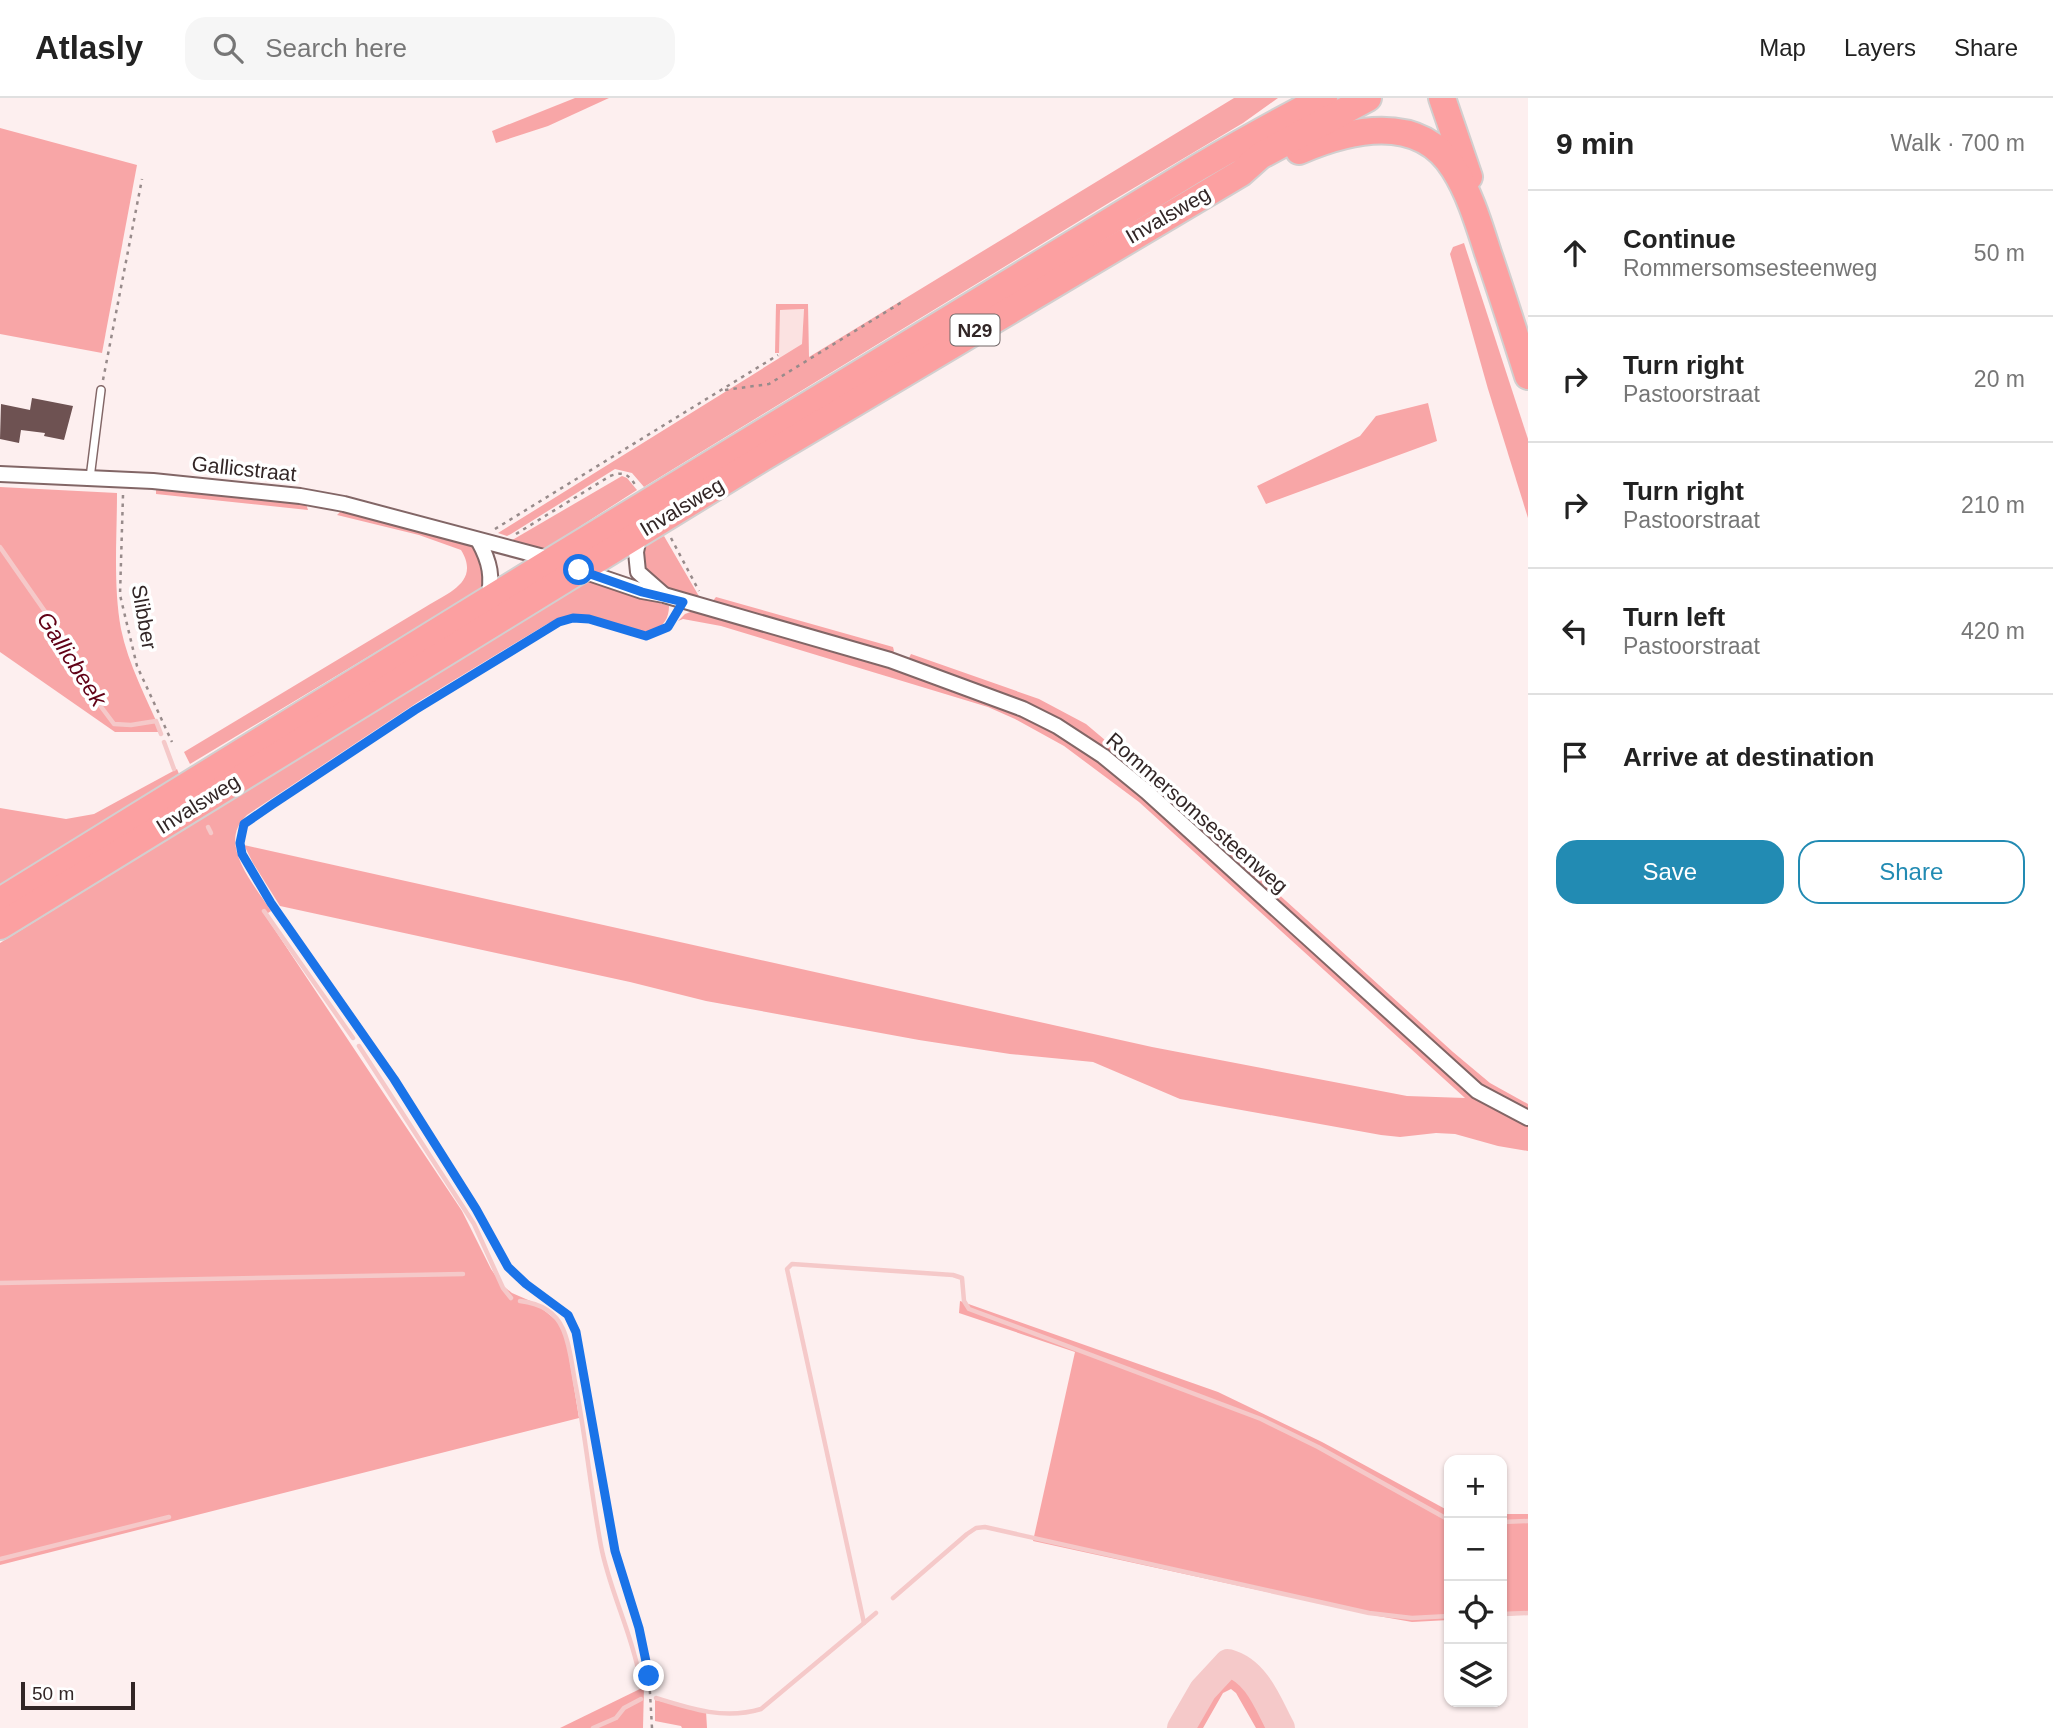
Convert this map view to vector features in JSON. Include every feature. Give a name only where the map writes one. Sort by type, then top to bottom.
[{"type":"highway","points":[[1250,137],[1263,122],[1298,98]]},
{"type":"highway","name":"Invalsweg","points":[[0,901],[552,560],[1250,137],[1324,98]]},
{"type":"highway","name":"Invalsweg","points":[[0,926],[579,570],[1115,246],[1241,173],[1260,156],[1368,98]]},
{"type":"highway","points":[[1442,98],[1472,186],[1478,219],[1528,376]]},
{"type":"highway","points":[[1241,173],[1266,166],[1323,141],[1353,133],[1383,130],[1406,134],[1430,145],[1454,168],[1478,219]]},
{"type":"street","name":"Gallicstraat","points":[[0,474],[153,481],[300,496],[344,504],[552,560]]},
{"type":"street","name":"Rommersomsesteenweg","points":[[640,533],[636,552],[638,572],[664,595]]},
{"type":"street","points":[[479,542],[488,557],[492,579],[488,600]]},
{"type":"street","name":"Rommersomsesteenweg","points":[[579,570],[642,592],[664,595],[708,610],[890,660],[1023,709],[1079,740],[1103,755],[1147,792],[1477,1091],[1528,1118]]},
{"type":"lane","points":[[89,479],[101,390]]},
{"type":"path","points":[[101,390],[142,178]]},
{"type":"path","points":[[722,391],[769,384],[902,302]]},
{"type":"path","points":[[479,542],[488,533],[778,355]]},
{"type":"path","name":"Slibber","points":[[124,488],[120,595],[137,666],[172,742]]},
{"type":"path","points":[[668,533],[687,565],[708,610]]},
{"type":"path","points":[[652,1728],[649,1676],[639,1628],[615,1551],[576,1332],[568,1315],[508,1267],[476,1209],[394,1079],[271,903],[242,854],[240,843],[244,824],[415,710],[559,622],[573,618],[589,619],[646,636],[668,627],[683,602]]},
{"type":"shaded area","points":[[575,98],[609,98],[548,126],[496,143],[492,131]]},
{"type":"shaded area","points":[[1234,98],[1278,98],[1243,123],[644,487],[632,473],[615,469],[511,534],[507,536],[498,533],[802,344],[804,309],[780,310],[779,353],[775,353],[776,304],[808,304],[809,357]]},
{"type":"shaded area","points":[[0,128],[137,165],[102,353],[0,334]]},
{"type":"shaded area","points":[[1464,243],[1528,439],[1528,518],[1450,254],[1453,247]]},
{"type":"shaded area","points":[[804,309],[802,344],[779,360],[779,310]]},
{"type":"shaded area","points":[[1428,403],[1437,441],[1266,504],[1257,486],[1360,436],[1376,416]]},
{"type":"shaded area","points":[[622,476],[637,490],[545,549],[539,551],[507,543]]},
{"type":"shaded area","points":[[0,487],[117,493],[116,578],[121,629],[133,668],[161,732],[115,732],[0,652]]},
{"type":"shaded area","points":[[156,488],[298,501],[306,504],[308,510],[156,494]]},
{"type":"shaded area","points":[[343,509],[471,546],[482,559],[485,581],[479,590],[190,764],[184,752],[445,596],[465,578],[466,561],[461,550],[419,535],[337,515]]},
{"type":"shaded area","points":[[664,536],[700,598],[668,588],[650,576],[644,567],[642,557],[645,545]]},
{"type":"shaded area","points":[[586,582],[596,582],[669,606],[667,618],[652,632],[637,631],[580,616],[547,624],[418,702],[247,815],[238,826],[235,838],[241,863],[271,911],[265,915],[462,1211],[491,1269],[502,1285],[512,1293],[535,1303],[561,1324],[567,1344],[579,1418],[0,1565],[0,943]]},
{"type":"shaded area","points":[[716,597],[893,647],[894,651],[891,654],[712,602]]},
{"type":"shaded area","points":[[693,611],[943,685],[1009,710],[1071,742],[1130,786],[1445,1072],[1490,1107],[1528,1125],[1528,1151],[1455,1134],[1400,1137],[1381,1135],[1180,1099],[1093,1062],[1010,1054],[919,1040],[706,1001],[280,906],[244,845],[1152,1047],[1407,1096],[1465,1098],[1139,802],[1064,746],[988,707],[721,626],[683,619],[678,621]]},
{"type":"shaded area","points":[[911,654],[1039,699],[1086,724],[1150,778],[1453,1052],[1490,1083],[1528,1104],[1528,1113],[1500,1099],[1477,1083],[1099,746],[1032,707],[911,661]]},
{"type":"shaded area","points":[[177,769],[179,774],[0,885],[0,808],[66,819],[94,814]]},
{"type":"shaded area","points":[[960,1301],[1218,1392],[1322,1442],[1444,1508],[1444,1620],[1412,1622],[1378,1616],[1033,1541],[1075,1352],[959,1313]]},
{"type":"shaded area","points":[[1507,1514],[1528,1514],[1528,1614],[1507,1616]]},
{"type":"shaded area","points":[[1226,1677],[1234,1678],[1250,1694],[1269,1728],[1256,1728],[1231,1689],[1223,1693],[1203,1728],[1188,1728]]},
{"type":"shaded area","points":[[644,1687],[643,1728],[560,1728]]},
{"type":"shaded area","points":[[655,1700],[706,1711],[707,1728],[682,1728],[655,1721]]},
{"type":"building","points":[[32,398],[73,406],[64,440],[44,436],[45,433],[21,430],[19,443],[0,439],[1,404],[30,410]]},
{"type":"waterway","name":"Gallicbeek","points":[[0,547],[60,633],[99,704],[114,724],[131,725],[156,721],[161,734]]},
{"type":"waterway","name":"Gallicbeek","points":[[164,742],[174,769]]},
{"type":"waterway","name":"Gallicbeek","points":[[208,827],[211,833]]},
{"type":"waterway","name":"Gallicbeek","points":[[264,911],[353,1038]]},
{"type":"waterway","name":"Gallicbeek","points":[[359,1046],[474,1224],[503,1288],[511,1298]]},
{"type":"waterway","points":[[864,1623],[787,1269],[792,1264],[953,1275],[962,1278],[964,1301],[969,1309],[1261,1419],[1318,1447],[1445,1518]]},
{"type":"waterway","points":[[0,1283],[463,1274]]},
{"type":"waterway","name":"Gallicbeek","points":[[520,1301],[539,1306],[551,1313],[566,1336],[580,1407],[601,1546],[638,1669]]},
{"type":"waterway","points":[[0,1559],[169,1517]]},
{"type":"waterway","points":[[1507,1522],[1528,1521]]},
{"type":"waterway","points":[[893,1598],[967,1534],[976,1528],[985,1527],[1369,1613],[1412,1618],[1444,1616]]},
{"type":"waterway","points":[[656,1698],[721,1713],[761,1709],[876,1613]]},
{"type":"waterway","points":[[1507,1614],[1528,1613]]},
{"type":"waterway","points":[[1181,1728],[1203,1690],[1228,1663],[1247,1673],[1254,1681],[1281,1728]]},
{"type":"waterway","name":"Gallicbeek","points":[[593,1728],[616,1718],[624,1708],[641,1699]]},
{"type":"route","points":[[579,570],[642,592],[664,595],[683,602],[668,627],[646,636],[589,619],[573,618],[559,622],[415,710],[244,824],[240,843],[242,854],[271,903],[394,1079],[476,1209],[508,1267],[568,1315],[576,1332],[581,1357],[615,1551],[639,1628],[649,1676]]}]
